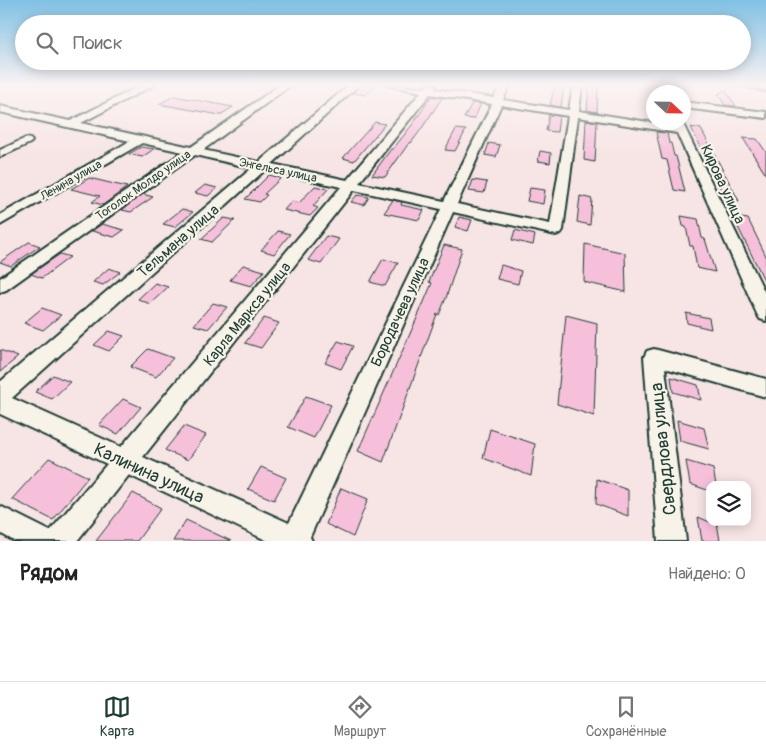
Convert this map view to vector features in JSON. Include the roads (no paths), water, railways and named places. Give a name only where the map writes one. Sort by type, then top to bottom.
[{"type":"street","name":"Энгельса улица","points":[[6,110],[556,230],[574,112]]},
{"type":"street","points":[[72,124],[100,110]]},
{"type":"street","name":"Тоголок Молдо улица","points":[[0,286],[252,110]]},
{"type":"street","name":"Тельмана улица","points":[[0,395],[328,110]]},
{"type":"street","name":"Карла Маркса улица","points":[[60,541],[126,463],[412,110]]},
{"type":"street","name":"Бородачева улица","points":[[297,540],[448,206],[494,110]]},
{"type":"street","points":[[567,110],[646,122]]},
{"type":"street","points":[[727,110],[766,115]]},
{"type":"street","name":"Кирова улица","points":[[680,130],[766,314]]},
{"type":"street","name":"Ленина улица","points":[[0,221],[141,139]]},
{"type":"street","points":[[0,154],[26,141]]},
{"type":"street","points":[[654,357],[766,388]]},
{"type":"street","name":"Свердлова улица","points":[[654,357],[672,541]]},
{"type":"street","name":"Калинина улица","points":[[0,403],[126,463],[297,540]]},
{"type":"street","points":[[0,519],[41,541]]}]
